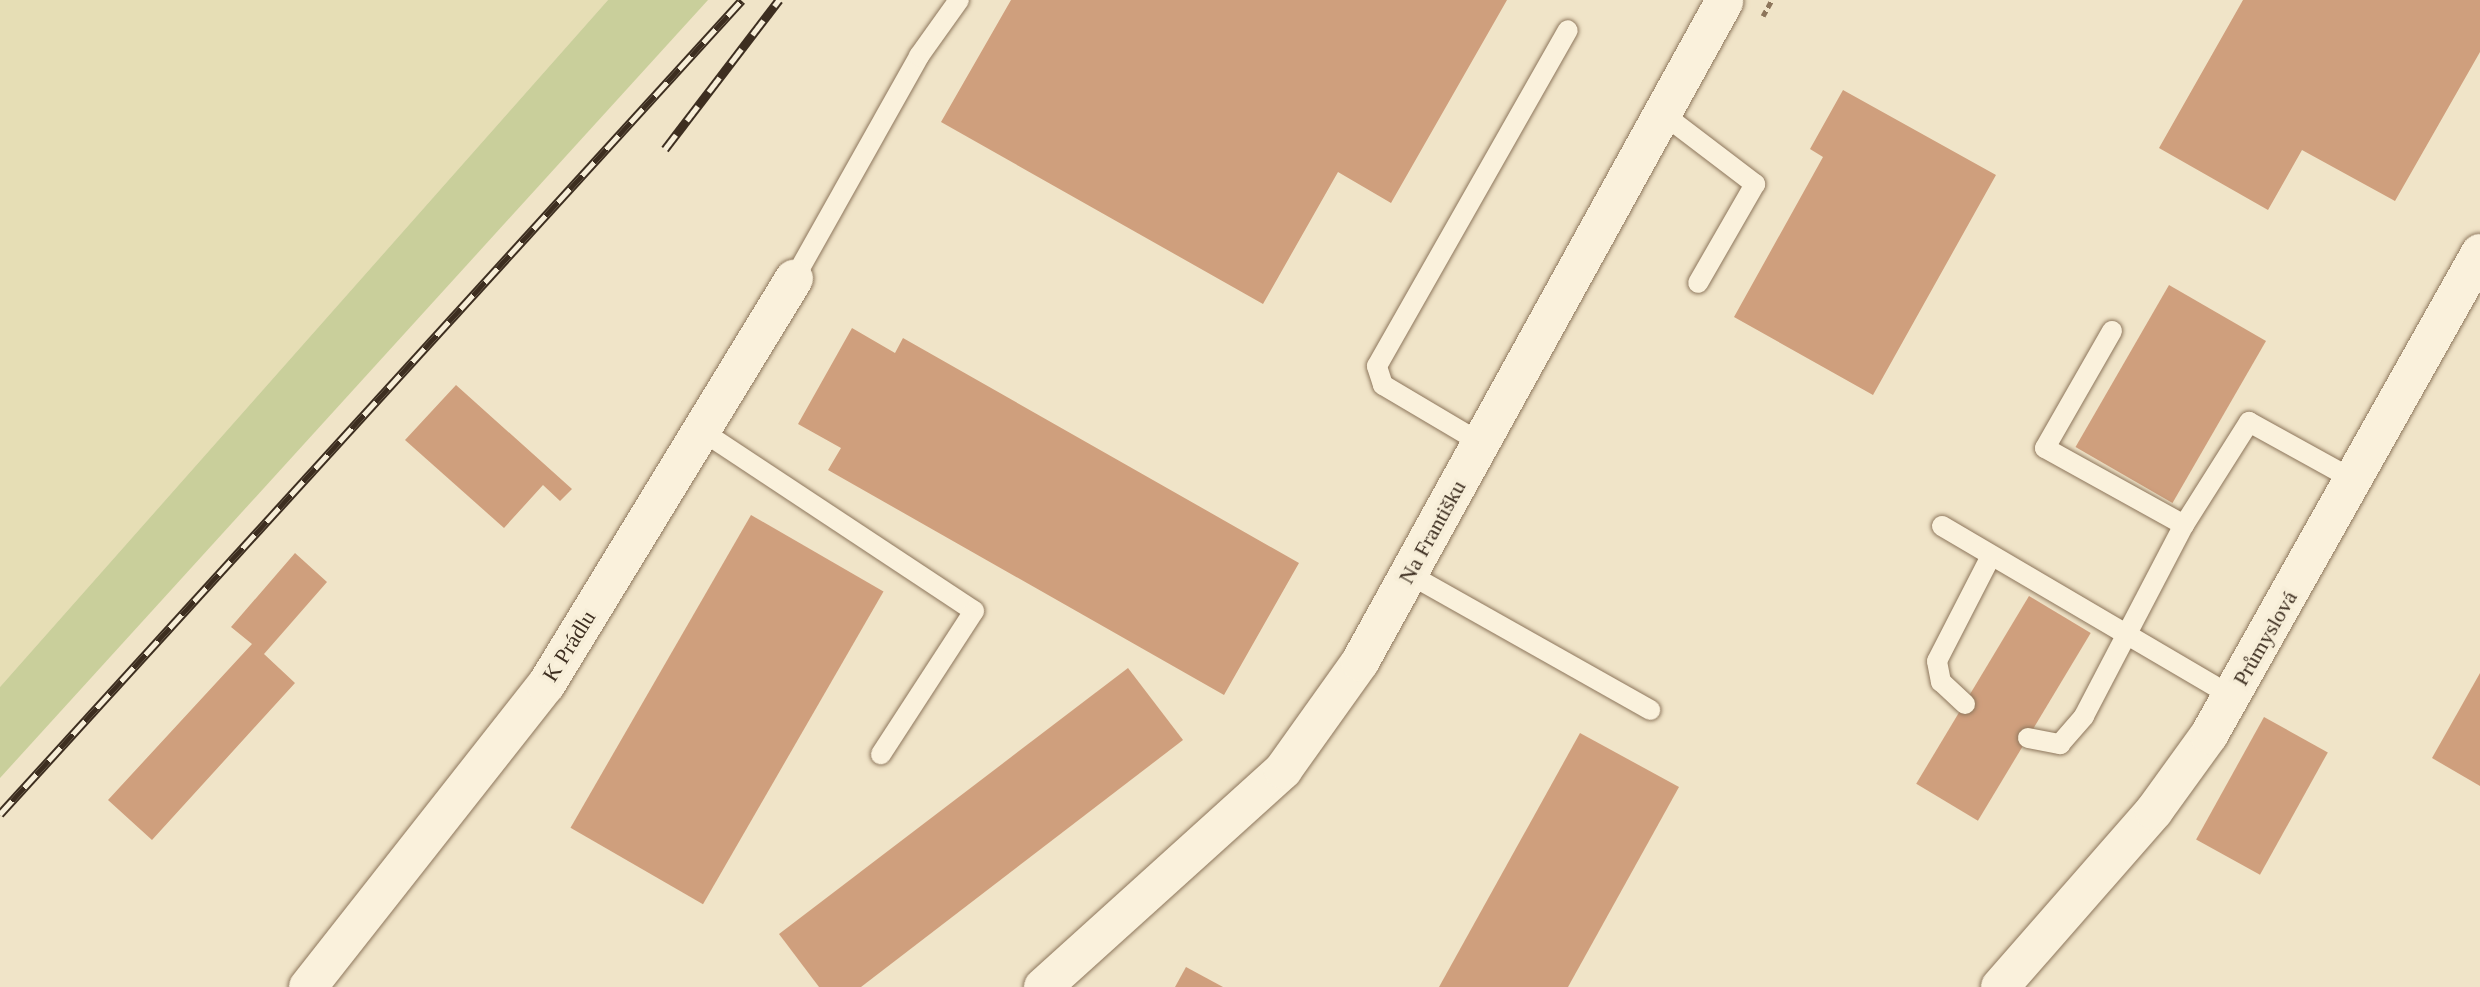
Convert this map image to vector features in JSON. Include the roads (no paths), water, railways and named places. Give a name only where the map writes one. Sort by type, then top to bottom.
[{"type":"street","name":"Na Františku","points":[[1043,987],[1283,770],[1360,662],[1723,1]]},
{"type":"street","name":"Průmyslová","points":[[2000,987],[2154,811],[2232,696],[2480,253]]},
{"type":"street","name":"K Prádlu","points":[[308,987],[546,685],[794,279]]},
{"type":"lane","points":[[794,279],[919,56],[959,0]]},
{"type":"lane","points":[[1481,443],[1383,385],[1377,366],[1568,30]]},
{"type":"lane","points":[[1663,114],[1755,184],[1698,283]]},
{"type":"lane","points":[[2112,331],[2045,448],[2184,525]]},
{"type":"lane","points":[[2028,738],[2060,744],[2127,637],[2184,525],[2249,422],[2354,480]]},
{"type":"lane","points":[[702,431],[974,611],[881,754]]},
{"type":"lane","points":[[1942,526],[2232,696]]},
{"type":"lane","points":[[1965,704],[1941,682],[1937,661],[1991,556]]},
{"type":"lane","points":[[1409,574],[1650,710]]},
{"type":"railway","points":[[0,814],[742,0]]},
{"type":"railway","points":[[665,149],[779,0]]}]
